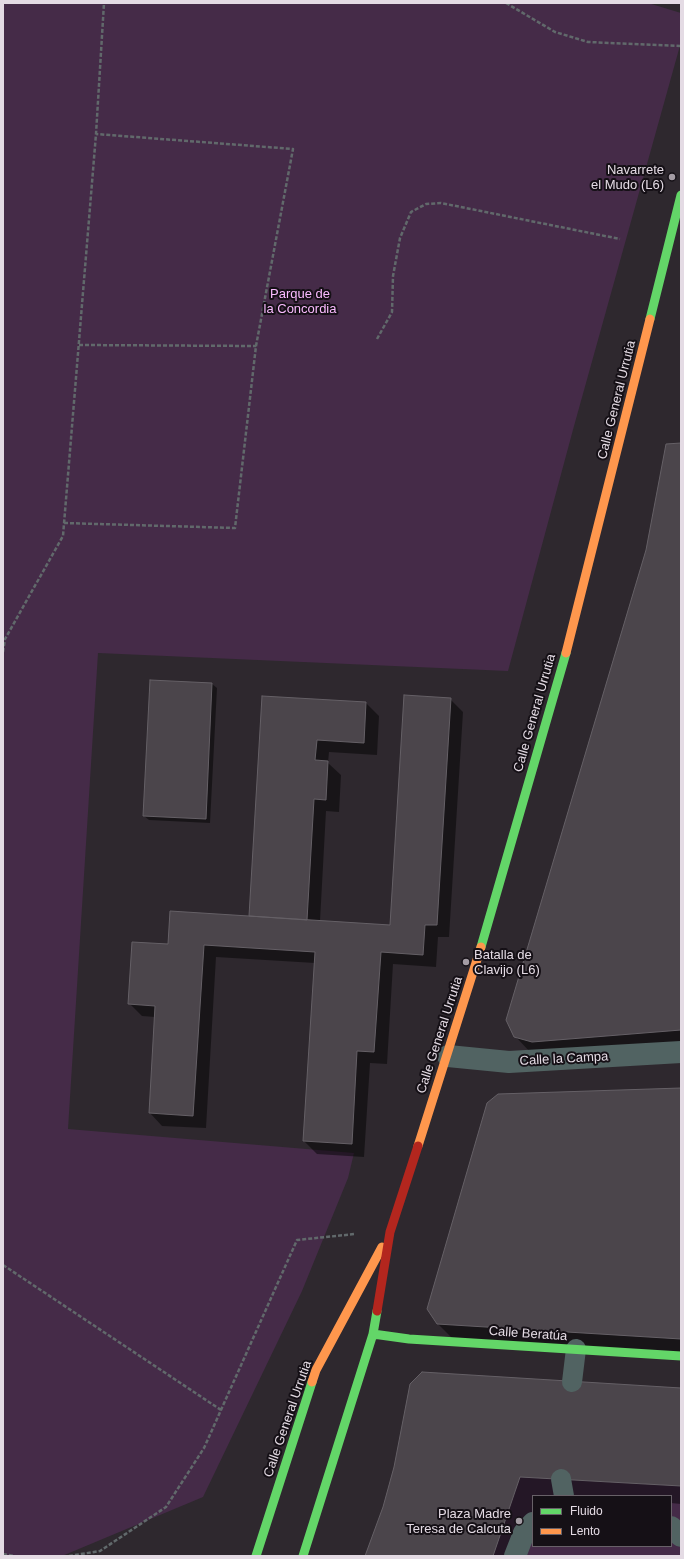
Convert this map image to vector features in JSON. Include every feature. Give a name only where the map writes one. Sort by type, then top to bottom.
[{"type":"main road","name":"Calle General Urrutia","points":[[303,1556],[374,1334],[390,1232],[448,1056],[478,959],[574,624],[681,195]]},
{"type":"main road","name":"Calle General Urrutia","points":[[256,1556],[316,1370],[390,1232]]},
{"type":"main road","name":"Calle Beratúa","points":[[374,1334],[409,1339],[681,1356]]},
{"type":"street","name":"Calle la Campa","points":[[448,1056],[509,1062],[681,1052]]},
{"type":"street","points":[[515,1556],[524,1533],[532,1524]]},
{"type":"street","points":[[672,1528],[681,1536]]},
{"type":"lane","points":[[572,1382],[576,1350]]},
{"type":"path","points":[[3,652],[5,639],[63,536],[96,134],[104,3]]},
{"type":"path","points":[[506,3],[555,32],[588,42],[681,46]]},
{"type":"path","points":[[64,523],[235,528],[256,346],[293,149],[96,134]]},
{"type":"path","points":[[377,339],[392,312],[393,276],[400,238],[411,212],[426,204],[441,203],[620,239]]},
{"type":"path","points":[[79,345],[256,346]]},
{"type":"path","points":[[69,1556],[100,1550],[166,1507],[204,1448],[297,1240],[390,1232]]},
{"type":"path","points":[[3,1265],[221,1410]]},
{"type":"path","points":[[3,1554],[15,1556]]},
{"type":"green space","name":"Parque de la Concordia","points":[[3,3],[648,3],[681,13],[681,42],[574,426],[508,671],[98,653],[68,1129],[354,1153],[348,1178],[302,1291],[203,1497],[62,1556],[3,1556]]},
{"type":"green space","name":"Plaza Madre Teresa de Calcuta","points":[[520,1477],[681,1486],[681,1556],[493,1556]]},
{"type":"building","points":[[681,443],[681,1030],[532,1042],[514,1037],[506,1020],[646,550],[666,444]]},
{"type":"building","points":[[150,680],[212,683],[206,819],[143,816]]},
{"type":"building","points":[[404,695],[451,698],[437,925],[425,925],[423,955],[381,952],[374,1052],[357,1051],[352,1144],[303,1141],[315,952],[204,945],[193,1116],[149,1113],[155,1006],[128,1004],[132,942],[168,944],[170,911],[390,925]]},
{"type":"building","points":[[262,696],[366,702],[364,743],[317,740],[315,760],[328,761],[326,800],[314,799],[307,920],[249,916]]},
{"type":"building","points":[[681,1088],[681,1339],[437,1324],[427,1309],[487,1103],[498,1094]]},
{"type":"building","points":[[422,1372],[681,1388],[681,1486],[520,1477],[493,1556],[365,1556],[383,1507],[394,1467],[410,1384]]},
{"type":"traffic: fast","points":[[650,319],[681,195]]},
{"type":"traffic: fast","points":[[481,947],[566,653]]},
{"type":"traffic: fast","points":[[303,1556],[373,1334],[377,1311]]},
{"type":"traffic: fast","points":[[373,1334],[409,1339],[681,1356]]},
{"type":"traffic: fast","points":[[256,1556],[312,1382]]},
{"type":"traffic: slow","points":[[566,653],[650,319]]},
{"type":"traffic: slow","points":[[418,1146],[481,947]]},
{"type":"traffic: slow","points":[[312,1382],[316,1370],[382,1247]]},
{"type":"traffic: jam","points":[[377,1311],[390,1232],[418,1146]]},
{"type":"place","name":"Navarrete el Mudo (L6)","points":[[672,177]]},
{"type":"place","name":"Batalla de Clavijo (L6)","points":[[466,962]]},
{"type":"place","name":"Plaza Madre Teresa de Calcuta","points":[[519,1521]]}]
